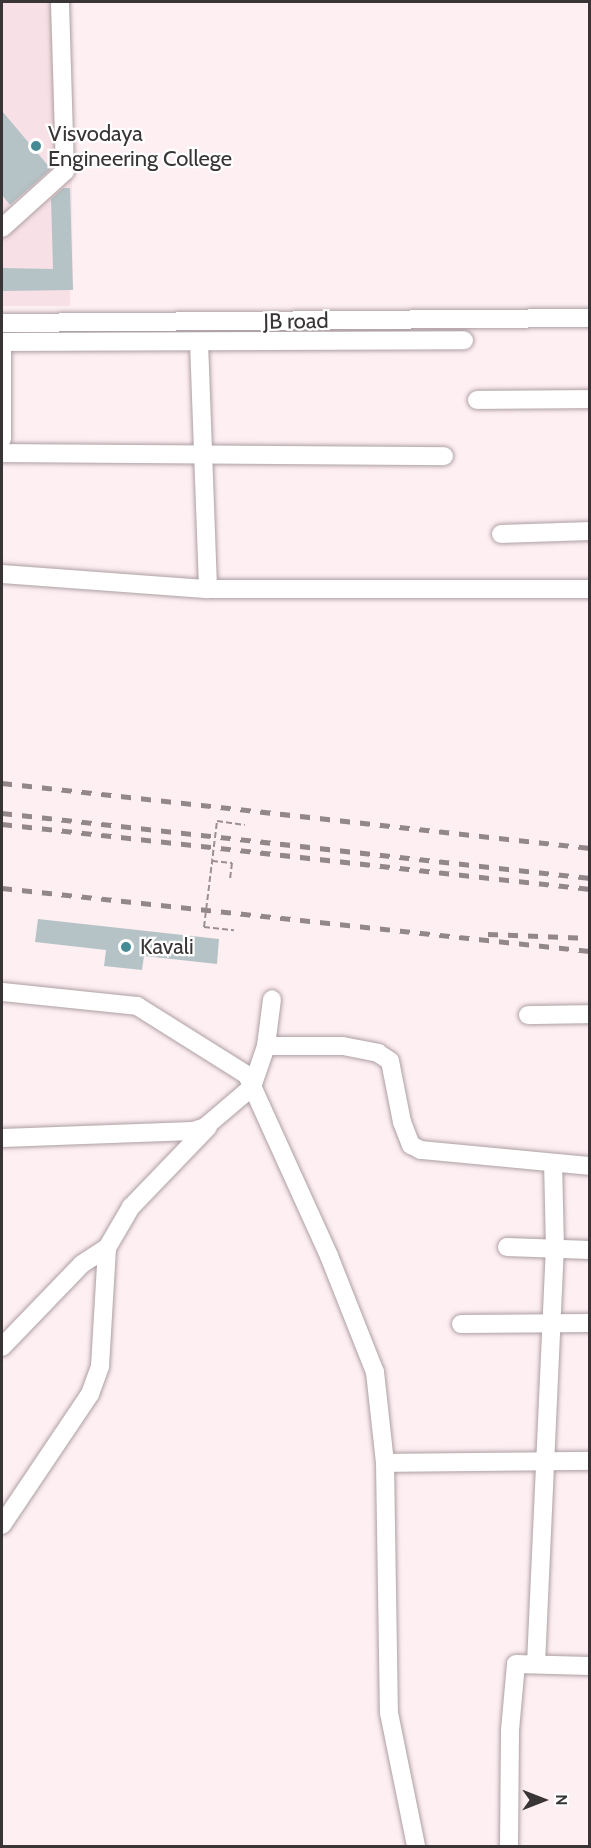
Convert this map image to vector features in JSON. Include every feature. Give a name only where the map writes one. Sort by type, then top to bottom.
[{"type":"street","points":[[2,228],[64,171],[60,2]]},
{"type":"street","name":"JB road","points":[[2,323],[590,318]]},
{"type":"street","points":[[2,439],[2,342],[464,340]]},
{"type":"street","points":[[199,342],[208,589]]},
{"type":"street","points":[[477,400],[590,399]]},
{"type":"street","points":[[2,453],[444,456]]},
{"type":"street","points":[[501,534],[590,531]]},
{"type":"street","points":[[2,574],[208,589],[590,589]]},
{"type":"street","points":[[2,992],[137,1006],[247,1075],[329,1256],[375,1372],[385,1463],[389,1713],[416,1846]]},
{"type":"street","points":[[2,1525],[90,1394],[100,1365],[107,1248],[131,1207],[219,1116],[252,1087],[266,1046],[272,999]]},
{"type":"street","points":[[528,1015],[590,1014]]},
{"type":"street","points":[[266,1046],[343,1046],[378,1053],[390,1061],[402,1122],[411,1146],[553,1164],[590,1166]]},
{"type":"street","points":[[2,1138],[193,1131],[219,1116]]},
{"type":"street","points":[[536,1664],[536,1599],[546,1459],[550,1323],[555,1249],[553,1164]]},
{"type":"street","points":[[507,1247],[590,1250]]},
{"type":"street","points":[[2,1347],[82,1264],[107,1248]]},
{"type":"street","points":[[461,1324],[590,1323]]},
{"type":"street","points":[[385,1463],[546,1459],[590,1461]]},
{"type":"street","points":[[509,1846],[510,1730],[516,1664],[590,1666]]},
{"type":"path","points":[[234,930],[204,927],[217,821],[245,825]]},
{"type":"path","points":[[212,861],[232,863],[230,879]]},
{"type":"shaded area","name":"Visvodaya Engineering College","points":[[2,2],[70,2],[73,290],[70,290],[70,306],[2,306]]},
{"type":"building","points":[[2,111],[51,169],[10,205],[2,195]]},
{"type":"building","points":[[63,188],[70,188],[73,290],[2,291],[2,268],[53,269],[51,199]]},
{"type":"building","points":[[38,919],[219,939],[217,964],[144,956],[142,970],[104,966],[106,950],[35,942]]},
{"type":"railway","points":[[2,783],[590,848]]},
{"type":"railway","points":[[2,813],[590,878]]},
{"type":"railway","points":[[2,824],[590,889]]},
{"type":"railway","points":[[2,888],[590,951]]},
{"type":"railway","points":[[488,934],[590,938]]},
{"type":"place","name":"Visvodaya Engineering College","points":[[36,146]]},
{"type":"place","name":"Kavali","points":[[126,947]]}]
